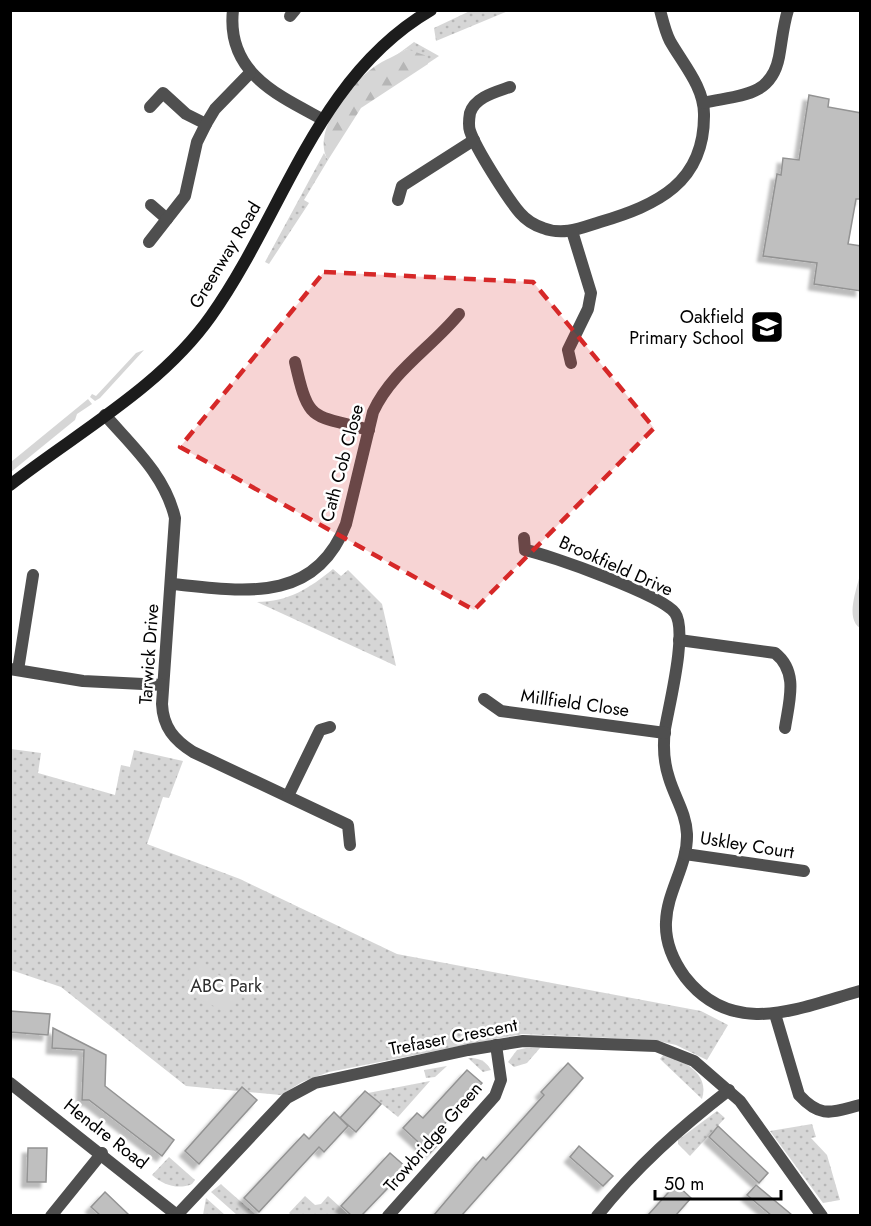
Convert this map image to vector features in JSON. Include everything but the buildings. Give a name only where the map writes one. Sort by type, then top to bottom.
[{"type":"street","points":[[233,10],[232,21],[237,49],[250,73],[278,95],[322,119]]},
{"type":"street","name":"Greenway Road","points":[[10,485],[151,380],[193,339],[211,316],[322,119],[371,55],[412,21],[430,10]]},
{"type":"street","points":[[510,87],[490,94],[479,101],[471,111],[469,122],[474,140],[520,214],[543,229],[572,231],[632,212],[671,192],[690,169],[698,151],[703,124],[703,103],[699,88],[666,32],[660,10]]},
{"type":"street","points":[[703,103],[758,90],[767,85],[774,76],[788,10]]},
{"type":"street","points":[[149,242],[185,196],[197,142],[206,124],[215,109],[250,73]]},
{"type":"street","points":[[150,107],[163,93],[186,114],[206,124]]},
{"type":"street","points":[[398,200],[402,186],[474,140]]},
{"type":"street","points":[[151,205],[167,219]]},
{"type":"street","points":[[571,363],[568,350],[588,309],[591,293],[572,231]]},
{"type":"street","name":"Cath Cob Close","points":[[172,584],[249,590],[266,589],[283,586],[316,568],[329,555],[342,532],[373,412],[389,384],[445,332],[459,314]]},
{"type":"street","points":[[295,362],[304,402],[318,417],[369,430]]},
{"type":"street","name":"Tarwick Drive","points":[[105,415],[158,475],[170,499],[176,535],[163,685],[163,715],[167,728],[181,745],[348,825],[350,844]]},
{"type":"street","name":"Brookfield Drive","points":[[524,538],[525,550],[549,555],[669,606],[676,615],[679,640],[665,733],[669,778],[686,821],[685,854],[670,896],[666,921],[669,945],[677,967],[707,999],[724,1008],[759,1016],[775,1014],[861,991]]},
{"type":"street","points":[[33,574],[14,670],[83,681],[163,685]]},
{"type":"street","points":[[679,640],[775,653],[783,659],[791,682],[785,728]]},
{"type":"street","name":"Millfield Close","points":[[484,699],[501,711],[665,733]]},
{"type":"street","points":[[288,796],[320,730],[330,727]]},
{"type":"street","name":"Uskley Court","points":[[685,854],[804,872]]},
{"type":"street","points":[[775,1014],[799,1095],[816,1110],[826,1113],[861,1105]]},
{"type":"street","name":"Trefaser Crescent","points":[[178,1215],[287,1098],[302,1088],[315,1083],[523,1041],[571,1041],[656,1046],[694,1061],[729,1090],[748,1112],[822,1215]]},
{"type":"street","name":"Trowbridge Green","points":[[388,1215],[495,1096],[501,1080],[496,1045]]},
{"type":"street","name":"Hendre Road","points":[[10,1083],[178,1215]]},
{"type":"street","points":[[597,1215],[629,1177],[662,1144],[729,1090]]},
{"type":"street","points":[[51,1215],[102,1153]]},
{"type":"highlighted area","points":[[324,272],[533,282],[654,428],[474,610],[180,447]]},
{"type":"green space","points":[[472,10],[508,11],[436,41],[434,28]]},
{"type":"green space","points":[[414,42],[439,56],[427,64],[407,49],[390,60]]},
{"type":"green space","points":[[407,49],[427,56],[428,64],[361,108],[328,160],[324,148],[325,136],[329,122],[344,96],[374,67]]},
{"type":"green space","points":[[324,153],[328,160],[304,200],[309,203],[269,264],[265,262]]},
{"type":"green space","points":[[144,350],[100,398],[95,401],[90,397],[92,394],[96,396],[136,353]]},
{"type":"green space","points":[[88,399],[92,404],[77,414],[75,420],[11,472],[11,462]]},
{"type":"green space","points":[[333,569],[341,576],[348,570],[382,604],[396,666],[257,602],[289,597],[316,582]]},
{"type":"green space","points":[[860,574],[860,628],[853,617],[853,610]]},
{"type":"green space","name":"ABC Park","points":[[11,749],[41,753],[38,773],[115,795],[121,765],[130,767],[134,750],[183,761],[169,798],[163,797],[147,844],[240,879],[397,954],[701,1011],[728,1025],[707,1060],[676,1045],[654,1040],[522,1034],[329,1072],[302,1082],[281,1095],[186,1086],[61,987],[11,970]]},
{"type":"green space","points":[[197,964],[241,986],[228,1013],[183,991]]},
{"type":"green space","points":[[540,1048],[527,1063],[514,1067],[508,1062],[517,1050]]},
{"type":"green space","points":[[663,1055],[679,1060],[693,1069],[702,1082],[702,1099],[660,1059]]},
{"type":"green space","points":[[468,1058],[481,1060],[491,1070],[483,1072]]},
{"type":"green space","points":[[447,1066],[435,1077],[426,1078],[424,1070]]},
{"type":"green space","points":[[430,1081],[398,1117],[368,1093]]},
{"type":"green space","points":[[717,1111],[725,1118],[690,1156],[678,1144],[678,1140]]},
{"type":"green space","points":[[812,1124],[816,1137],[811,1138],[827,1155],[840,1200],[823,1203],[770,1131]]},
{"type":"green space","points":[[169,1157],[195,1180],[192,1184],[181,1187],[171,1186],[152,1175]]},
{"type":"green space","points":[[221,1184],[256,1215],[237,1215],[211,1192]]},
{"type":"green space","points":[[305,1196],[315,1205],[321,1204],[328,1196],[349,1215],[291,1215],[289,1213]]},
{"type":"green space","points":[[206,1198],[225,1215],[203,1215]]},
{"type":"place","name":"Oakfield Primary School","points":[[767,327]]}]
